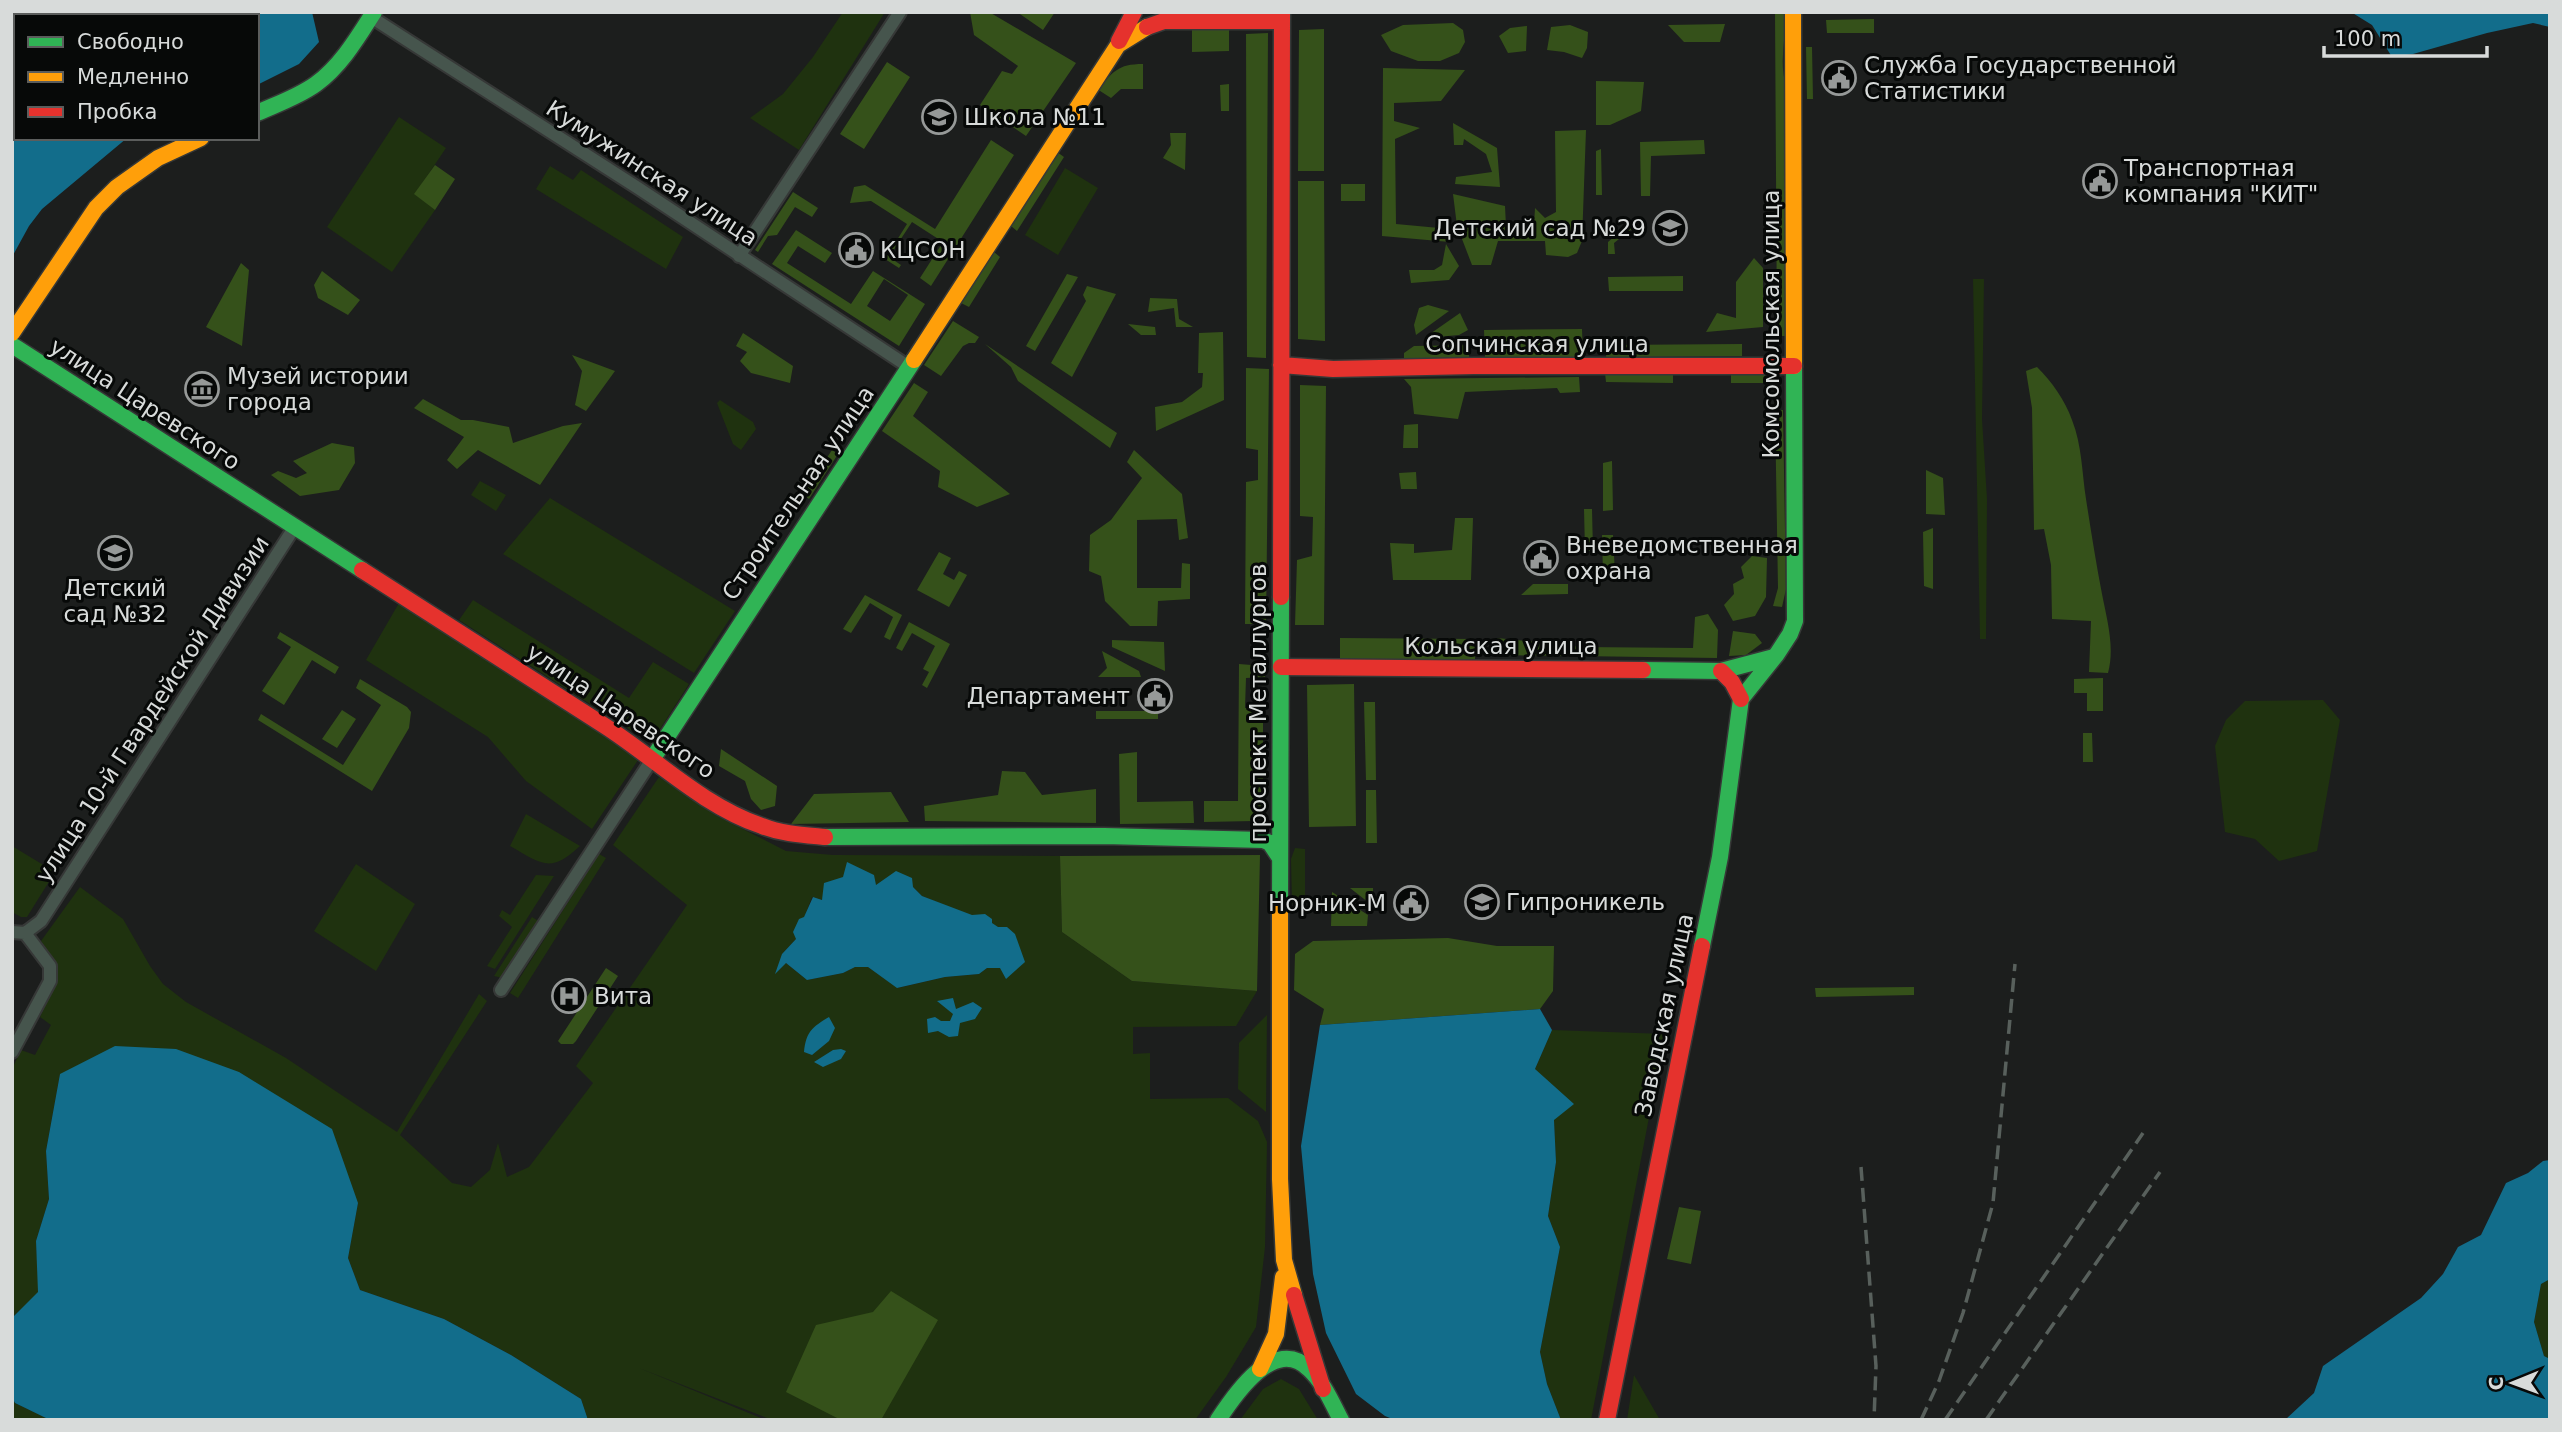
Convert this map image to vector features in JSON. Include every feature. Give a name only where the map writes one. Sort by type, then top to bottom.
[{"type":"street","points":[[739,256],[900,12]]},
{"type":"street","points":[[1118,45],[1134,12]]},
{"type":"street","name":"Комсомольская улица","points":[[1774,657],[1790,634],[1796,607],[1793,12]]},
{"type":"street","points":[[259,112],[325,78],[373,15]]},
{"type":"street","name":"Кумужинская улица","points":[[373,15],[909,367]]},
{"type":"street","points":[[1169,17],[1282,17]]},
{"type":"street","name":"Строительная улица","points":[[502,990],[749,607],[996,237],[1118,45],[1140,30],[1169,17]]},
{"type":"street","name":"проспект Металлургов","points":[[1282,17],[1279,1135],[1284,1260],[1323,1388]]},
{"type":"street","points":[[12,332],[96,208],[117,187],[150,163],[197,140]]},
{"type":"street","name":"улица Царевского","points":[[12,345],[653,758],[679,779],[740,817],[764,827],[787,833],[843,836],[1112,835],[1263,840]]},
{"type":"street","name":"Сопчинская улица","points":[[1281,365],[1333,369],[1794,366]]},
{"type":"street","name":"улица 10-й Гвардейской Дивизии","points":[[19,933],[41,921],[294,528]]},
{"type":"street","points":[[1721,671],[1732,682],[1741,699],[1774,657]]},
{"type":"street","name":"Кольская улица","points":[[1281,667],[1721,671],[1774,657]]},
{"type":"street","name":"Заводская улица","points":[[1606,1420],[1720,857],[1741,699]]},
{"type":"street","points":[[1263,840],[1271,836],[1281,818]]},
{"type":"street","points":[[1263,840],[1270,843],[1280,858]]},
{"type":"street","points":[[12,1052],[50,981],[50,966],[19,933]]},
{"type":"street","points":[[1217,1420],[1259,1370],[1271,1349],[1283,1295],[1284,1260]]},
{"type":"street","points":[[1259,1370],[1283,1358],[1294,1358],[1312,1373],[1341,1420]]},
{"type":"green space","points":[[843,12],[885,12],[799,150],[750,118],[783,94],[813,57]]},
{"type":"green space","points":[[970,12],[989,12],[1076,63],[1026,136],[980,105],[1002,71],[1012,74],[1018,66],[974,35]]},
{"type":"green space","points":[[1017,12],[1055,12],[1043,30]]},
{"type":"green space","points":[[1775,12],[1786,12],[1783,60],[1787,88],[1787,336],[1777,336]]},
{"type":"green space","points":[[1874,19],[1874,33],[1827,33],[1826,20]]},
{"type":"green space","points":[[1453,23],[1463,30],[1465,42],[1459,53],[1440,61],[1418,61],[1391,51],[1381,35],[1403,25]]},
{"type":"green space","points":[[1725,24],[1720,42],[1684,42],[1668,25]]},
{"type":"green space","points":[[1570,25],[1588,32],[1587,48],[1582,58],[1547,50],[1551,27]]},
{"type":"green space","points":[[1527,26],[1526,51],[1508,53],[1499,36],[1510,28]]},
{"type":"green space","points":[[1229,29],[1229,51],[1192,52],[1192,30]]},
{"type":"green space","points":[[1324,29],[1324,171],[1298,171],[1299,30]]},
{"type":"green space","points":[[1268,33],[1266,358],[1247,357],[1246,34]]},
{"type":"green space","points":[[1806,47],[1812,47],[1813,99],[1807,99]]},
{"type":"green space","points":[[887,62],[910,77],[864,149],[840,134]]},
{"type":"green space","points":[[1143,64],[1143,89],[1121,89],[1111,98],[1097,89],[1122,67]]},
{"type":"green space","points":[[1383,68],[1465,70],[1441,101],[1394,103],[1394,121],[1420,128],[1395,139],[1396,224],[1450,229],[1450,242],[1382,236]]},
{"type":"green space","points":[[1596,81],[1644,82],[1641,111],[1610,125],[1596,125]]},
{"type":"green space","points":[[1229,84],[1229,111],[1221,111],[1220,85]]},
{"type":"green space","points":[[399,117],[446,148],[415,194],[435,210],[392,272],[327,227]]},
{"type":"green space","points":[[1453,123],[1497,148],[1500,187],[1455,184],[1456,177],[1492,172],[1486,154],[1464,139],[1463,145],[1454,145]]},
{"type":"green space","points":[[1586,130],[1582,241],[1577,253],[1568,257],[1546,255],[1545,241],[1498,241],[1491,265],[1472,265],[1457,226],[1453,194],[1505,206],[1506,226],[1534,225],[1535,208],[1545,218],[1556,212],[1555,131]]},
{"type":"green space","points":[[1170,133],[1186,133],[1185,170],[1163,158],[1171,145]]},
{"type":"green space","points":[[991,140],[1014,155],[931,286],[920,278],[943,242],[912,222],[889,257],[901,265],[899,268],[885,259],[907,224],[871,201],[850,203],[854,187],[865,185],[935,229]]},
{"type":"green space","points":[[1704,140],[1705,154],[1651,156],[1650,196],[1641,196],[1640,142]]},
{"type":"green space","points":[[1601,149],[1602,195],[1596,195],[1596,151]]},
{"type":"green space","points":[[1057,152],[1064,157],[1017,231],[1011,226]]},
{"type":"green space","points":[[435,165],[455,179],[435,210],[414,194]]},
{"type":"green space","points":[[550,166],[573,180],[581,170],[683,237],[666,269],[536,189]]},
{"type":"green space","points":[[1065,168],[1098,188],[1058,255],[1025,235]]},
{"type":"green space","points":[[1298,181],[1324,181],[1325,341],[1298,339]]},
{"type":"green space","points":[[1341,184],[1365,184],[1365,201],[1341,201]]},
{"type":"green space","points":[[793,192],[818,208],[812,217],[795,207],[777,235],[768,236],[758,252],[755,250]]},
{"type":"green space","points":[[1634,219],[1638,224],[1614,243],[1615,254],[1608,254],[1608,242]]},
{"type":"green space","points":[[796,230],[832,253],[825,263],[798,246],[787,263],[851,304],[873,271],[925,304],[899,346],[772,264]],"holes":[[[884,279],[908,295],[890,321],[867,306]]]},
{"type":"green space","points":[[1446,244],[1459,266],[1449,280],[1411,283],[1409,270],[1434,270],[1442,265]]},
{"type":"green space","points":[[994,252],[1000,257],[969,307],[961,303]]},
{"type":"green space","points":[[1754,258],[1763,268],[1763,327],[1706,332],[1717,313],[1736,318],[1736,282]]},
{"type":"green space","points":[[241,263],[249,270],[242,346],[206,327]]},
{"type":"green space","points":[[322,271],[360,300],[348,315],[318,298],[314,285]]},
{"type":"green space","points":[[1067,274],[1078,277],[1035,351],[1026,346]]},
{"type":"green space","points":[[1683,276],[1683,291],[1609,291],[1608,277]]},
{"type":"green space","points":[[1973,279],[1984,279],[1982,419],[1987,499],[1986,639],[1980,639]]},
{"type":"green space","points":[[1087,286],[1116,294],[1072,377],[1051,363],[1086,301],[1083,295]]},
{"type":"green space","points":[[1150,298],[1177,299],[1179,319],[1193,327],[1176,327],[1174,308],[1148,312]]},
{"type":"green space","points":[[1428,305],[1449,311],[1416,335],[1414,325],[1419,308]]},
{"type":"green space","points":[[1460,313],[1468,330],[1459,335],[1426,338],[1427,336]]},
{"type":"green space","points":[[953,321],[979,337],[975,343],[963,346],[941,376],[924,365]]},
{"type":"green space","points":[[1128,324],[1155,327],[1156,335],[1141,335]]},
{"type":"green space","points":[[1582,329],[1583,357],[1485,357],[1484,330]]},
{"type":"green space","points":[[1223,332],[1224,400],[1156,431],[1155,407],[1182,402],[1202,387],[1203,373],[1198,373],[1199,333]]},
{"type":"green space","points":[[743,333],[793,366],[790,383],[751,373],[740,361],[747,352],[736,346]]},
{"type":"green space","points":[[985,344],[1117,433],[1110,448],[1018,381],[1011,367]]},
{"type":"green space","points":[[1742,344],[1742,356],[1606,357],[1607,345]]},
{"type":"green space","points":[[1469,345],[1469,359],[1404,360],[1404,353],[1414,346]]},
{"type":"green space","points":[[572,355],[615,371],[586,411],[575,405],[582,371]]},
{"type":"green space","points":[[2037,367],[2062,398],[2078,439],[2110,634],[2108,673],[2089,672],[2091,621],[2052,619],[2051,565],[2044,529],[2034,530],[2032,408],[2026,371]]},
{"type":"green space","points":[[1246,368],[1269,369],[1266,624],[1245,624],[1246,482],[1258,480],[1258,450],[1246,448]]},
{"type":"green space","points":[[1605,373],[1673,373],[1673,383],[1606,382]]},
{"type":"green space","points":[[1765,374],[1766,383],[1731,383],[1731,375]]},
{"type":"green space","points":[[1579,377],[1580,392],[1560,393],[1557,388],[1465,392],[1458,419],[1414,414],[1411,387],[1404,379]]},
{"type":"green space","points":[[914,383],[928,392],[913,416],[1010,494],[977,507],[938,487],[940,471],[882,431]]},
{"type":"green space","points":[[1300,385],[1326,386],[1324,625],[1295,625],[1297,560],[1312,556],[1313,517],[1300,516]]},
{"type":"green space","points":[[423,399],[461,420],[509,427],[513,443],[563,426],[582,423],[540,485],[478,450],[457,469],[447,460],[464,437],[414,408]]},
{"type":"green space","points":[[720,400],[753,422],[756,429],[741,450],[733,444],[717,403]]},
{"type":"green space","points":[[1775,410],[1783,410],[1786,589],[1782,607],[1773,606],[1778,588]]},
{"type":"green space","points":[[1418,424],[1418,448],[1403,448],[1404,425]]},
{"type":"green space","points":[[332,443],[354,447],[355,463],[339,490],[300,496],[271,475],[278,471],[296,478],[307,473],[293,461]]},
{"type":"green space","points":[[832,450],[838,454],[809,499],[803,494]]},
{"type":"green space","points":[[1134,450],[1182,494],[1188,538],[1179,540],[1177,519],[1137,520],[1137,588],[1181,588],[1182,563],[1190,564],[1190,599],[1158,601],[1157,626],[1130,626],[1105,601],[1101,576],[1089,571],[1090,535],[1111,520],[1142,478],[1127,462]]},
{"type":"green space","points":[[1612,461],[1613,510],[1603,511],[1603,463]]},
{"type":"green space","points":[[1926,470],[1943,478],[1945,515],[1926,514]]},
{"type":"green space","points":[[1416,472],[1417,489],[1401,489],[1399,473]]},
{"type":"green space","points":[[480,481],[506,495],[496,511],[471,495]]},
{"type":"green space","points":[[550,498],[735,611],[694,673],[503,554]]},
{"type":"green space","points":[[1584,509],[1592,509],[1593,551],[1585,551]]},
{"type":"green space","points":[[1455,518],[1473,518],[1471,580],[1393,580],[1390,543],[1414,544],[1414,553],[1452,550]]},
{"type":"green space","points":[[1933,528],[1933,589],[1924,586],[1923,532]]},
{"type":"green space","points":[[1602,535],[1613,535],[1615,575],[1603,575]]},
{"type":"green space","points":[[939,552],[951,558],[943,574],[954,580],[959,571],[967,575],[949,607],[917,590]]},
{"type":"green space","points":[[1752,556],[1767,558],[1766,597],[1755,616],[1733,621],[1724,605],[1734,594],[1733,584],[1744,578],[1741,567]]},
{"type":"green space","points":[[1533,584],[1568,584],[1568,594],[1521,595]]},
{"type":"green space","points":[[865,595],[902,615],[890,640],[884,637],[893,617],[870,603],[851,633],[843,629]]},
{"type":"green space","points":[[473,600],[629,698],[653,662],[689,684],[651,743],[459,620]]},
{"type":"green space","points":[[399,603],[640,757],[592,829],[526,781],[488,737],[366,660]]},
{"type":"green space","points":[[1708,614],[1718,630],[1717,658],[1497,655],[1497,638],[1582,647],[1693,648],[1695,617]]},
{"type":"green space","points":[[909,622],[950,644],[927,688],[922,685],[929,672],[923,669],[935,646],[912,633],[902,651],[896,648]]},
{"type":"green space","points":[[1733,631],[1755,634],[1762,643],[1746,655],[1729,656]]},
{"type":"green space","points":[[280,632],[339,667],[335,674],[312,660],[284,705],[262,691],[291,647],[277,638]]},
{"type":"green space","points":[[1340,638],[1476,639],[1475,659],[1340,659]]},
{"type":"green space","points":[[1112,640],[1164,642],[1165,671],[1112,647]]},
{"type":"green space","points":[[1102,651],[1139,671],[1141,677],[1098,677],[1107,668]]},
{"type":"green space","points":[[1239,664],[1264,666],[1265,677],[1246,678],[1245,708],[1263,708],[1263,807],[1256,807],[1254,821],[1204,822],[1204,801],[1238,801]]},
{"type":"green space","points":[[2103,678],[2103,711],[2087,711],[2087,693],[2074,693],[2074,679]]},
{"type":"green space","points":[[360,679],[411,712],[409,728],[372,791],[258,720],[261,714],[343,765],[381,705],[356,688]]},
{"type":"green space","points":[[1354,684],[1356,826],[1309,827],[1307,685]]},
{"type":"green space","points":[[2323,700],[2340,720],[2317,851],[2279,861],[2255,839],[2225,832],[2215,746],[2226,720],[2245,701]]},
{"type":"green space","points":[[1364,702],[1375,702],[1376,780],[1366,780]]},
{"type":"green space","points":[[342,710],[356,719],[337,748],[322,739]]},
{"type":"green space","points":[[1096,711],[1158,711],[1158,719],[1096,719]]},
{"type":"green space","points":[[2083,733],[2092,733],[2093,762],[2083,762]]},
{"type":"green space","points":[[721,749],[777,786],[775,806],[761,810],[751,799],[745,781],[719,766]]},
{"type":"green space","points":[[1137,752],[1137,802],[1193,801],[1194,823],[1120,824],[1119,754]]},
{"type":"green space","points":[[1002,771],[1025,772],[1042,795],[1096,789],[1096,823],[925,821],[924,806],[998,795]]},
{"type":"green space","points":[[659,777],[717,816],[786,851],[833,855],[1060,856],[1062,932],[1132,981],[1257,991],[1236,1026],[1133,1027],[1133,1054],[1150,1053],[1150,1099],[1228,1098],[1258,1121],[1267,1142],[1265,1247],[1256,1327],[1226,1377],[1195,1420],[772,1420],[639,1368],[766,1420],[588,1420],[581,1399],[511,1355],[444,1319],[360,1290],[348,1258],[358,1203],[60,1074],[46,1151],[49,1199],[36,1241],[39,1292],[12,1318],[12,1069],[21,1050],[35,1055],[51,1025],[40,1017],[57,981],[57,965],[41,941],[80,887],[123,919],[163,984],[186,1002],[286,1058],[397,1132],[479,994],[487,1001],[400,1135],[452,1183],[471,1187],[490,1170],[498,1143],[507,1177],[529,1167],[593,1083],[576,1066],[687,905],[613,845]],"holes":[[[843,877],[876,885],[913,887],[922,896],[997,927],[1007,927],[1006,979],[1001,968],[987,968],[979,974],[945,977],[898,988],[868,967],[855,967],[843,973],[807,980],[786,963],[782,954],[796,939],[812,897],[822,900]]]},
{"type":"green space","points":[[1366,790],[1376,790],[1377,843],[1366,843]]},
{"type":"green space","points":[[891,792],[909,822],[791,824],[814,794]]},
{"type":"green space","points":[[526,814],[580,846],[570,855],[553,863],[530,858],[510,846]]},
{"type":"green space","points":[[12,846],[55,872],[27,917],[12,912]]},
{"type":"green space","points":[[1295,848],[1305,849],[1305,918],[1292,902],[1291,859]]},
{"type":"green space","points":[[599,854],[606,858],[518,998],[510,993]]},
{"type":"green space","points":[[1260,855],[1257,991],[1132,981],[1062,932],[1060,856]]},
{"type":"green space","points":[[356,864],[415,904],[376,971],[314,931]]},
{"type":"green space","points":[[536,875],[554,876],[495,969],[487,966],[512,927],[499,916],[502,910],[510,915]]},
{"type":"green space","points":[[1350,888],[1373,888],[1373,906]]},
{"type":"green space","points":[[1332,892],[1368,915],[1367,926],[1331,926]]},
{"type":"green space","points":[[532,917],[540,922],[503,978],[494,976]]},
{"type":"green space","points":[[1448,938],[1497,946],[1554,946],[1553,991],[1540,1009],[1320,1025],[1324,1009],[1294,990],[1295,954],[1313,941]]},
{"type":"green space","points":[[606,968],[618,976],[576,1041],[573,1044],[561,1044],[558,1041]]},
{"type":"green space","points":[[1914,987],[1914,995],[1816,997],[1815,988]]},
{"type":"green space","points":[[1267,1015],[1266,1112],[1238,1089],[1239,1043]]},
{"type":"green space","points":[[1552,1030],[1665,1034],[1591,1420],[1561,1420],[1547,1384],[1540,1352],[1560,1247],[1548,1216],[1556,1162],[1554,1120],[1535,1069]]},
{"type":"green space","points":[[1679,1207],[1701,1211],[1691,1264],[1667,1259]]},
{"type":"green space","points":[[2550,1279],[2550,1359],[2544,1356],[2534,1322],[2541,1284]]},
{"type":"green space","points":[[891,1291],[938,1320],[881,1420],[841,1420],[786,1392],[816,1325],[873,1312]]},
{"type":"green space","points":[[1634,1375],[1660,1420],[1627,1420]]},
{"type":"green space","points":[[1281,1379],[1299,1389],[1318,1420],[1240,1420],[1263,1389]]},
{"type":"green space","points":[[12,1397],[15,1403],[50,1420],[12,1420]]},
{"type":"water","points":[[12,12],[312,12],[319,42],[299,64],[259,84],[259,14],[14,14],[14,140],[125,140],[42,209],[12,257]]},
{"type":"water","points":[[2351,12],[2550,12],[2550,27],[2533,23],[2392,57],[2372,25]]},
{"type":"water","points":[[847,862],[874,875],[876,885],[896,871],[912,878],[913,887],[922,896],[972,915],[985,914],[998,927],[1007,927],[1015,934],[1025,962],[1006,979],[1000,968],[987,968],[979,974],[945,977],[897,988],[868,967],[855,967],[843,973],[807,980],[786,963],[775,974],[782,954],[796,939],[793,932],[799,919],[804,917],[813,897],[822,900],[824,883],[843,877]]},
{"type":"water","points":[[953,998],[956,1009],[973,1002],[982,1008],[975,1019],[960,1023],[958,1036],[949,1037],[938,1031],[928,1033],[927,1019],[935,1017],[941,1021],[950,1021],[953,1014],[937,1001]]},
{"type":"water","points":[[1540,1009],[1552,1030],[1535,1069],[1574,1104],[1554,1120],[1556,1162],[1548,1216],[1560,1247],[1540,1352],[1547,1384],[1561,1420],[1395,1420],[1385,1416],[1356,1394],[1326,1333],[1313,1274],[1301,1146],[1320,1025]]},
{"type":"water","points":[[829,1017],[835,1028],[829,1041],[812,1055],[804,1052],[811,1031]]},
{"type":"water","points":[[115,1046],[176,1049],[239,1072],[332,1129],[358,1203],[348,1258],[360,1290],[444,1319],[511,1355],[581,1399],[588,1420],[50,1420],[15,1403],[12,1397],[12,1318],[38,1292],[36,1241],[49,1199],[46,1151],[60,1074]]},
{"type":"water","points":[[833,1050],[846,1051],[841,1059],[823,1067],[814,1062]]},
{"type":"water","points":[[2550,1160],[2550,1279],[2541,1284],[2534,1322],[2544,1356],[2550,1359],[2550,1420],[2285,1420],[2314,1393],[2323,1366],[2421,1298],[2443,1274],[2458,1247],[2481,1235],[2506,1183],[2528,1173],[2543,1161]]},
{"type":"railway","points":[[1921,1420],[1939,1381],[1963,1313],[1993,1203],[2015,964]]},
{"type":"railway","points":[[1945,1420],[2143,1133]]},
{"type":"railway","points":[[1861,1167],[1876,1366],[1874,1420]]},
{"type":"railway","points":[[1986,1420],[2160,1172]]},
{"type":"traffic: fast","points":[[259,112],[302,93],[325,77],[348,51],[374,12]]},
{"type":"traffic: fast","points":[[12,345],[362,570]]},
{"type":"traffic: fast","points":[[653,758],[914,360]]},
{"type":"traffic: fast","points":[[1702,946],[1720,857],[1741,699],[1777,654],[1795,621],[1794,366]]},
{"type":"traffic: fast","points":[[1280,907],[1281,597]]},
{"type":"traffic: fast","points":[[1643,670],[1721,671],[1774,657]]},
{"type":"traffic: fast","points":[[825,837],[1104,836],[1263,840],[1270,843],[1280,858]]},
{"type":"traffic: fast","points":[[1218,1420],[1245,1383],[1270,1363],[1283,1359],[1296,1360],[1309,1369],[1319,1380],[1341,1420]]},
{"type":"traffic: slow","points":[[1793,12],[1794,366]]},
{"type":"traffic: slow","points":[[914,360],[1118,45],[1147,27]]},
{"type":"traffic: slow","points":[[12,333],[96,208],[117,187],[158,158],[197,140]]},
{"type":"traffic: slow","points":[[1280,907],[1280,1179],[1284,1260],[1294,1295]]},
{"type":"traffic: slow","points":[[1260,1369],[1276,1334],[1283,1277]]},
{"type":"traffic: jam","points":[[1119,41],[1134,12]]},
{"type":"traffic: jam","points":[[1281,597],[1282,12]]},
{"type":"traffic: jam","points":[[1147,27],[1164,21],[1282,21]]},
{"type":"traffic: jam","points":[[1281,365],[1333,369],[1794,366]]},
{"type":"traffic: jam","points":[[362,570],[605,726],[720,807],[770,829],[825,837]]},
{"type":"traffic: jam","points":[[1281,667],[1643,670]]},
{"type":"traffic: jam","points":[[1721,671],[1732,682],[1741,699]]},
{"type":"traffic: jam","points":[[1607,1420],[1702,946]]},
{"type":"traffic: jam","points":[[1294,1295],[1323,1389]]},
{"type":"place","name":"Служба Государственной Статистики","points":[[1839,78]]},
{"type":"place","name":"Школа №11","points":[[939,117]]},
{"type":"place","name":"Транспортная компания \"КИТ\"","points":[[2100,181]]},
{"type":"place","name":"Детский сад №29","points":[[1670,228]]},
{"type":"place","name":"КЦСОН","points":[[856,250]]},
{"type":"place","name":"Музей истории города","points":[[202,389]]},
{"type":"place","name":"Детский сад №32","points":[[115,553]]},
{"type":"place","name":"Вневедомственная охрана","points":[[1541,558]]},
{"type":"place","name":"Департамент","points":[[1155,696]]},
{"type":"place","name":"Гипроникель","points":[[1482,902]]},
{"type":"place","name":"Норник-М","points":[[1411,903]]},
{"type":"place","name":"Вита","points":[[569,996]]}]
